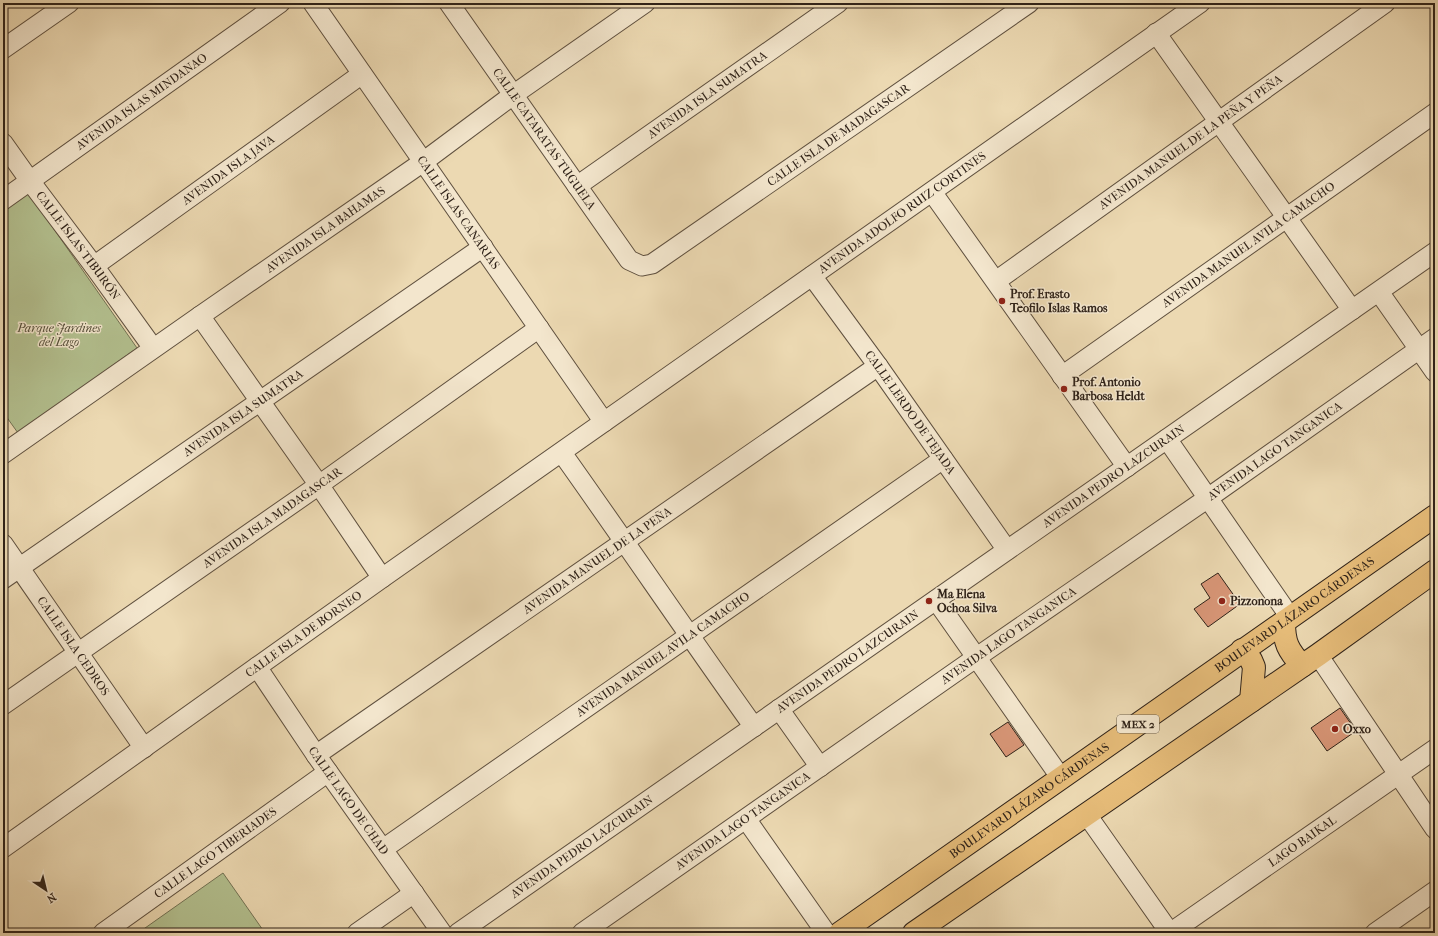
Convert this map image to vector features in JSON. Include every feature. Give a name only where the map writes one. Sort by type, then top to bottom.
[{"type":"highway","name":"BOULEVARD LÁZARO CÁRDENAS","points":[[840,933],[1435,516]]},
{"type":"highway","points":[[914,933],[1087,815],[1435,572]]},
{"type":"highway","points":[[1287,619],[1284,636],[1286,645],[1292,654],[1310,660]]},
{"type":"highway","points":[[1242,650],[1252,660],[1254,667],[1251,701]]},
{"type":"street","points":[[3,50],[69,3]]},
{"type":"street","name":"AVENIDA ISLAS MINDANAO","points":[[3,200],[280,3]]},
{"type":"street","name":"CALLE ISLAS CANARIAS","points":[[313,3],[604,422]]},
{"type":"street","name":"AVENIDA ISLA BAHAMAS","points":[[5,449],[423,162],[513,95],[645,3]]},
{"type":"street","name":"CALLE ISLA DE MADAGASCAR","points":[[646,266],[652,264],[1029,3]]},
{"type":"street","name":"AVENIDA ADOLFO RUIZ CORTINES","points":[[604,422],[1200,3]]},
{"type":"street","name":"AVENIDA MANUEL DE LA PEÑA Y PEÑA","points":[[996,281],[1385,3]]},
{"type":"street","name":"CALLE CATARATAS TUGUELA","points":[[453,5],[513,95],[629,260],[642,266],[646,266]]},
{"type":"street","name":"AVENIDA ISLA SUMATRA","points":[[577,186],[829,6]]},
{"type":"street","points":[[1156,33],[1352,310]]},
{"type":"street","name":"AVENIDA ISLA JAVA","points":[[94,266],[362,74]]},
{"type":"street","name":"AVENIDA MANUEL AVILA CAMACHO","points":[[1062,376],[1435,112]]},
{"type":"street","name":"CALLE ISLAS TIBURÓN","points":[[3,143],[153,348]]},
{"type":"street","points":[[932,192],[1127,467]]},
{"type":"street","name":"AVENIDA ISLA SUMATRA","points":[[3,579],[482,247]]},
{"type":"street","name":"AVENIDA PEDRO LAZCURAIN","points":[[458,933],[1435,252]]},
{"type":"street","name":"CALLE LERDO DE TEJADA","points":[[812,276],[878,366],[1007,550]]},
{"type":"street","points":[[1379,292],[1435,372]]},
{"type":"street","points":[[200,316],[259,402],[319,485],[382,578]]},
{"type":"street","name":"AVENIDA ISLA MADAGASCAR","points":[[3,705],[319,485],[539,328]]},
{"type":"street","name":"AVENIDA LAGO TANGANICA","points":[[582,933],[977,657],[1208,498],[1435,338]]},
{"type":"street","name":"AVENIDA MANUEL DE LA PEÑA","points":[[316,755],[626,542],[878,366]]},
{"type":"street","name":"CALLE ISLA DE BORNEO","points":[[3,848],[604,422]]},
{"type":"street","points":[[1167,439],[1208,498],[1287,619]]},
{"type":"street","points":[[562,453],[626,542],[689,636],[754,727]]},
{"type":"street","name":"AVENIDA MANUEL AVILA CAMACHO","points":[[383,849],[943,459]]},
{"type":"street","name":"CALLE ISLA CEDROS","points":[[3,544],[144,748]]},
{"type":"street","points":[[936,600],[1061,778]]},
{"type":"street","points":[[1310,660],[1399,775],[1435,829]]},
{"type":"street","name":"CALLE LAGO DE CHAD","points":[[257,667],[316,755],[442,933]]},
{"type":"street","points":[[779,709],[820,767]]},
{"type":"street","name":"LAGO BAIKAL","points":[[1170,933],[1435,749]]},
{"type":"street","name":"CALLE LAGO TIBERIADES","points":[[103,933],[328,772]]},
{"type":"street","points":[[1087,815],[1170,933]]},
{"type":"street","points":[[746,819],[826,933]]},
{"type":"street","points":[[1374,933],[1435,891]]},
{"type":"street","points":[[357,933],[414,893]]},
{"type":"green space","name":"Parque Jardines del Lago","points":[[28,192],[137,348],[18,433],[3,412],[3,210]]},
{"type":"green space","points":[[223,873],[265,933],[138,933]]},
{"type":"building","name":"Pizzonona","points":[[1218,573],[1240,604],[1208,627],[1194,609],[1210,598],[1201,584]]},
{"type":"building","name":"Oxxo","points":[[1340,708],[1356,731],[1327,751],[1311,728]]},
{"type":"building","points":[[1008,722],[1024,745],[1006,757],[990,734]]},
{"type":"place","name":"Prof. Erasto Teofilo Islas Ramos","points":[[1002,301]]},
{"type":"place","name":"Prof. Antonio Barbosa Heldt","points":[[1064,389]]},
{"type":"place","name":"Ma Elena Ochoa Silva","points":[[929,601]]},
{"type":"place","name":"Pizzonona","points":[[1222,601]]},
{"type":"place","name":"Oxxo","points":[[1335,729]]}]
